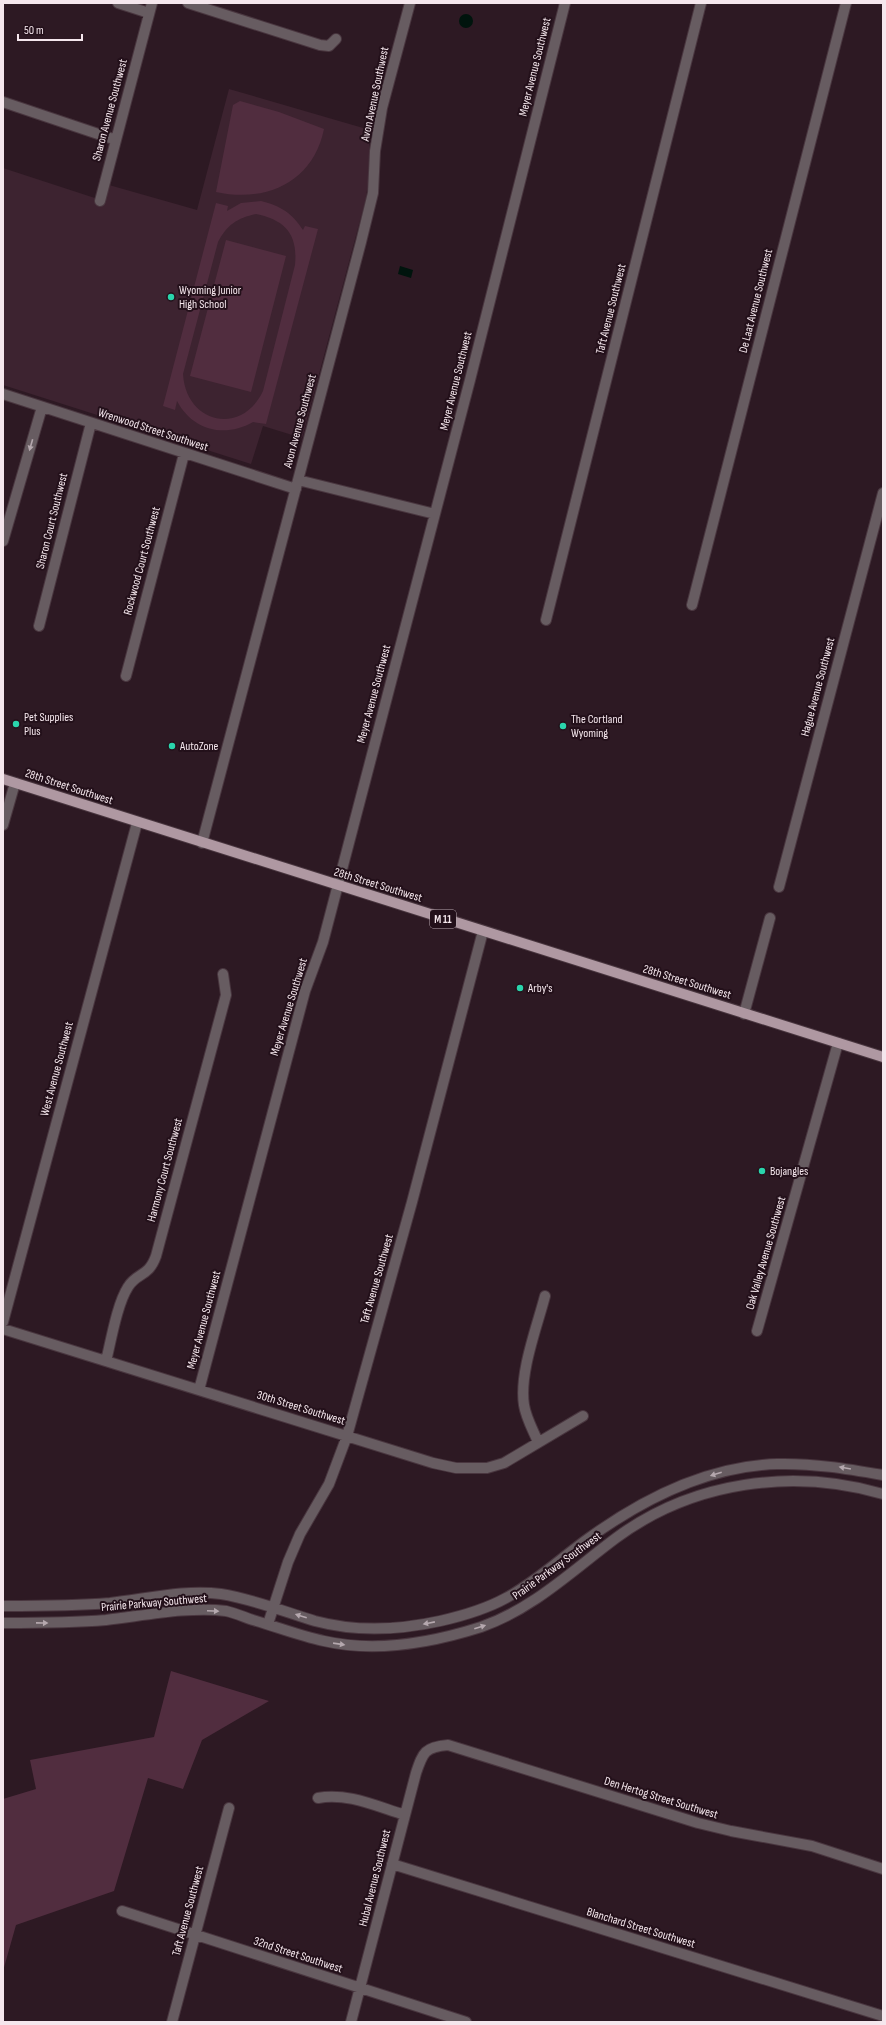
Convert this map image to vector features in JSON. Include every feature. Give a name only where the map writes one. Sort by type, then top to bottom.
[{"type":"main road","name":"28th Street Southwest","points":[[3,779],[137,823],[883,1057]]},
{"type":"street","points":[[118,3],[150,8]]},
{"type":"street","points":[[188,3],[329,46],[336,39]]},
{"type":"street","name":"Avon Avenue Southwest","points":[[202,843],[373,193],[375,151],[382,108],[410,3]]},
{"type":"street","name":"Meyer Avenue Southwest","points":[[199,1390],[305,991],[323,942],[565,3]]},
{"type":"street","name":"Taft Avenue Southwest","points":[[546,620],[702,3]]},
{"type":"street","name":"De Laat Avenue Southwest","points":[[692,605],[846,3]]},
{"type":"street","name":"Sharon Avenue Southwest","points":[[100,201],[150,8]]},
{"type":"street","points":[[3,102],[116,140]]},
{"type":"street","name":"Wrenwood Street Southwest","points":[[3,394],[184,454],[297,484],[434,514]]},
{"type":"street","points":[[3,541],[42,407]]},
{"type":"street","name":"Sharon Court Southwest","points":[[39,626],[91,423]]},
{"type":"street","name":"Rockwood Court Southwest","points":[[126,676],[184,454]]},
{"type":"street","name":"Hague Avenue Southwest","points":[[779,887],[883,493]]},
{"type":"street","points":[[3,825],[15,783]]},
{"type":"street","name":"West Avenue Southwest","points":[[3,1322],[137,823]]},
{"type":"street","points":[[744,1014],[770,918]]},
{"type":"street","name":"Taft Avenue Southwest","points":[[268,1624],[288,1562],[300,1534],[329,1484],[347,1436],[412,1202],[483,931]]},
{"type":"street","name":"Harmony Court Southwest","points":[[106,1361],[124,1296],[131,1283],[152,1267],[156,1256],[226,995],[223,974]]},
{"type":"street","name":"Oak Valley Avenue Southwest","points":[[757,1332],[838,1043]]},
{"type":"street","points":[[538,1442],[528,1419],[523,1392],[525,1373],[545,1296]]},
{"type":"street","name":"30th Street Southwest","points":[[3,1329],[433,1462],[469,1469],[487,1468],[504,1462],[583,1416]]},
{"type":"street","name":"Prairie Parkway Southwest","points":[[3,1606],[60,1606],[109,1603],[186,1594],[220,1594],[318,1621],[360,1628],[381,1629],[410,1627],[455,1616],[504,1599],[529,1584],[589,1538],[634,1509],[688,1483],[723,1472],[777,1464],[839,1467],[883,1475]]},
{"type":"street","name":"Prairie Parkway Southwest","points":[[3,1623],[74,1623],[200,1610],[227,1611],[325,1642],[358,1646],[392,1646],[422,1642],[481,1627],[519,1610],[539,1598],[634,1526],[668,1508],[701,1495],[734,1486],[771,1481],[808,1480],[844,1484],[883,1494]]},
{"type":"street","points":[[455,1616],[460,1633]]},
{"type":"street","name":"Den Hertog Street Southwest","points":[[434,1746],[448,1745],[714,1828],[812,1846],[883,1869]]},
{"type":"street","name":"Hubal Avenue Southwest","points":[[351,2022],[420,1758],[427,1749],[434,1746]]},
{"type":"street","points":[[318,1798],[329,1796],[342,1797],[405,1816]]},
{"type":"street","name":"Taft Avenue Southwest","points":[[172,2022],[229,1808]]},
{"type":"street","name":"Blanchard Street Southwest","points":[[392,1864],[883,2016]]},
{"type":"street","name":"32nd Street Southwest","points":[[122,1911],[466,2022]]},
{"type":"shaded area","points":[[466,14],[471,16],[473,21],[471,26],[466,28],[461,26],[459,21],[461,16]]},
{"type":"shaded area","name":"Wyoming Junior High School","points":[[229,89],[370,130],[366,198],[302,438],[263,426],[251,464],[3,385],[3,168],[104,201],[109,185],[197,210]]},
{"type":"shaded area","points":[[240,101],[279,112],[324,129],[318,147],[310,163],[298,175],[285,184],[270,191],[235,195],[216,192],[233,105]]},
{"type":"shaded area","points":[[261,201],[268,203],[285,211],[295,219],[303,230],[305,226],[318,229],[266,424],[253,422],[232,430],[210,429],[192,419],[177,401],[175,410],[163,406],[216,203],[228,206],[227,211],[241,203]],"holes":[[[256,214],[275,220],[288,230],[294,245],[295,265],[263,391],[254,405],[242,414],[229,419],[216,418],[204,413],[194,404],[186,391],[183,374],[218,242],[221,236],[233,223],[238,220]]]},
{"type":"shaded area","points":[[226,240],[286,256],[251,392],[190,376]]},
{"type":"shaded area","points":[[400,266],[413,270],[411,278],[398,274]]},
{"type":"shaded area","points":[[171,1671],[269,1701],[202,1740],[183,1789],[148,1778],[114,1891],[16,1925],[3,1971],[3,1799],[36,1789],[30,1760],[154,1737]]},
{"type":"place","name":"Wyoming Junior High School","points":[[171,297]]},
{"type":"place","name":"Pet Supplies Plus","points":[[16,724]]},
{"type":"place","name":"The Cortland Wyoming","points":[[563,726]]},
{"type":"place","name":"AutoZone","points":[[172,746]]},
{"type":"place","name":"Arby's","points":[[520,988]]},
{"type":"place","name":"Bojangles","points":[[762,1171]]}]
